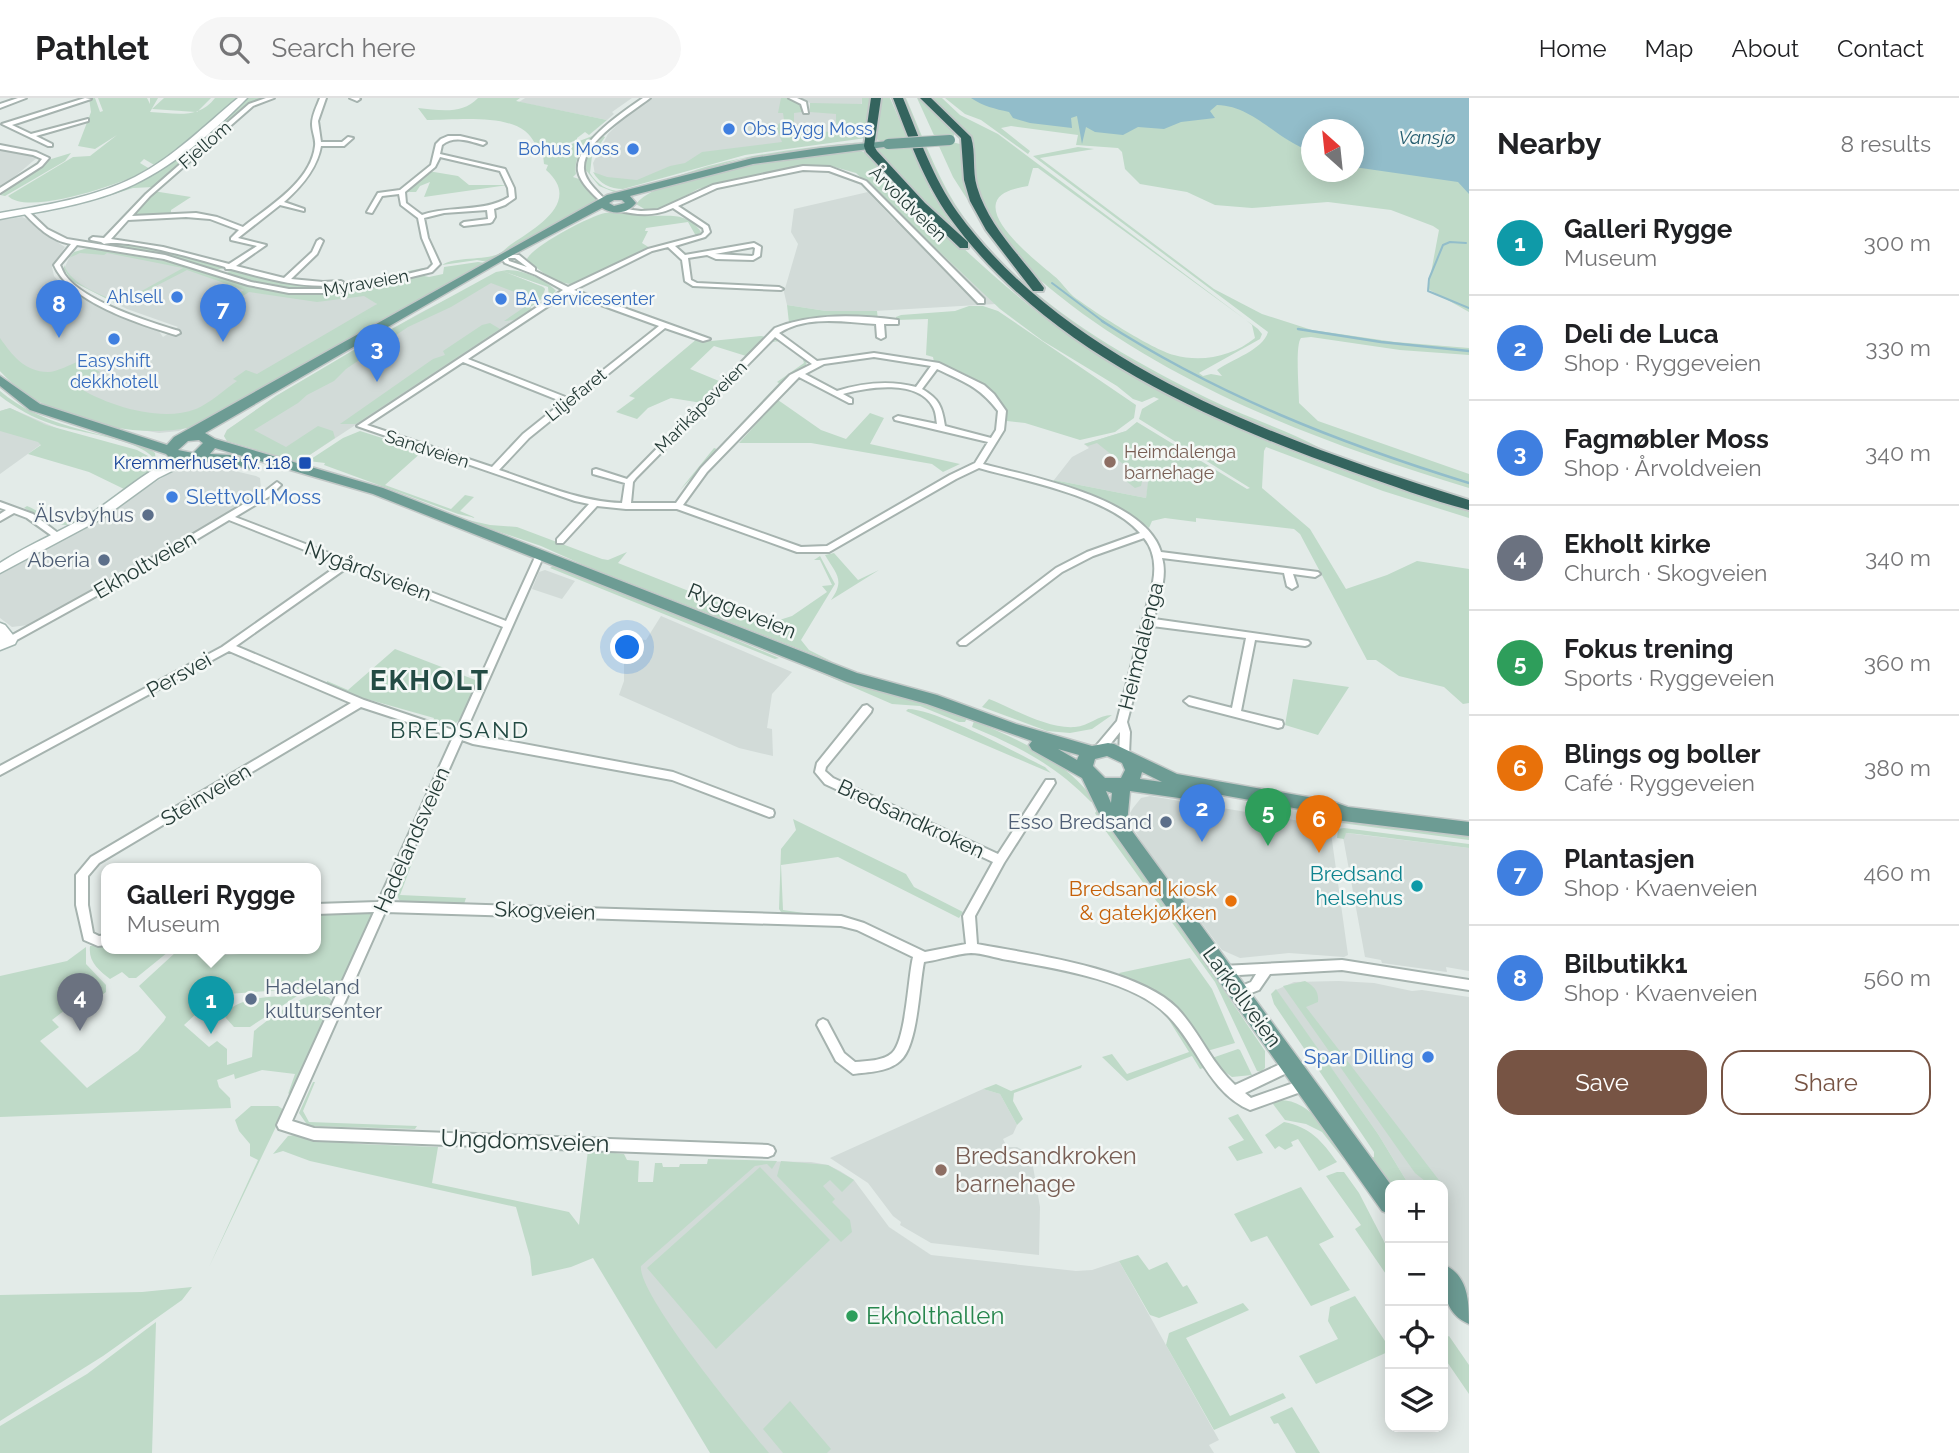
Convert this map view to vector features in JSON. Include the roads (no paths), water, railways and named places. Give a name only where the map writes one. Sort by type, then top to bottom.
[{"type":"highway","points":[[876,98],[869,146],[876,158],[921,205],[1009,285],[1031,290],[1135,356],[1207,394],[1294,433],[1364,460],[1469,494]]},
{"type":"highway","points":[[898,98],[924,163],[954,216],[982,251],[1111,354],[1222,414],[1340,463],[1469,505]]},
{"type":"highway","points":[[911,98],[938,162]]},
{"type":"highway","points":[[925,98],[967,139],[969,176],[978,206],[1031,290]]},
{"type":"highway","points":[[955,192],[991,244],[1031,290]]},
{"type":"main road","name":"Årvoldveien","points":[[625,200],[672,181],[769,157],[888,144],[967,139]]},
{"type":"main road","points":[[609,206],[625,200]]},
{"type":"main road","points":[[0,380],[35,407],[64,418],[124,434],[171,452],[172,446],[186,437],[509,258],[625,200]]},
{"type":"main road","points":[[192,457],[207,450],[210,441],[243,413],[509,258]]},
{"type":"main road","points":[[124,434],[186,437]]},
{"type":"main road","name":"Ryggeveien","points":[[186,437],[202,436],[210,441],[367,487],[800,659],[853,678],[954,706],[1012,729],[1096,750]]},
{"type":"main road","name":"Ryggeveien","points":[[171,452],[177,457],[230,459],[363,494],[458,524]]},
{"type":"main road","name":"Ryggeveien","points":[[1012,729],[1088,775]]},
{"type":"main road","points":[[1343,813],[1331,808],[1174,780],[1126,757],[1096,750],[1084,761],[1088,775],[1105,786],[1124,785],[1301,810],[1469,829]]},
{"type":"main road","points":[[1118,825],[1124,785],[1134,773],[1126,757]]},
{"type":"main road","name":"Larkollveien","points":[[1088,775],[1110,818],[1118,825],[1385,1196]]},
{"type":"main road","points":[[1448,1283],[1469,1312]]},
{"type":"street","points":[[0,106],[23,98]]},
{"type":"street","points":[[0,216],[43,209],[103,194],[140,178],[168,159],[243,98]]},
{"type":"street","name":"Fjellom","points":[[99,247],[143,200],[251,104],[271,98]]},
{"type":"street","points":[[220,273],[263,245],[233,239],[273,205],[281,203],[302,183],[319,144],[315,122],[323,98]]},
{"type":"street","points":[[609,206],[581,169],[583,157],[600,134],[647,98]]},
{"type":"street","points":[[792,98],[804,103],[806,112]]},
{"type":"street","points":[[3,123],[88,99]]},
{"type":"street","points":[[31,136],[86,120]]},
{"type":"street","points":[[3,123],[50,145]]},
{"type":"street","points":[[319,144],[344,144],[350,138]]},
{"type":"street","points":[[370,212],[380,194],[402,192],[433,165],[440,144],[451,138],[483,143]]},
{"type":"street","points":[[0,147],[46,158],[40,165],[0,191]]},
{"type":"street","points":[[421,217],[444,211],[490,206],[512,198],[512,188],[503,170],[438,155]]},
{"type":"street","name":"Årvoldveien","points":[[666,211],[704,190],[785,171],[814,167],[841,172],[864,182],[981,301]]},
{"type":"street","points":[[593,187],[625,200],[647,213]]},
{"type":"street","points":[[402,192],[403,204],[421,217],[425,238],[438,264]]},
{"type":"street","points":[[281,203],[302,210]]},
{"type":"street","points":[[464,224],[490,221],[490,206]]},
{"type":"street","name":"Årvoldveien","points":[[609,206],[647,213],[666,211],[690,216]]},
{"type":"street","points":[[462,359],[568,290],[650,250],[703,236],[707,232],[703,224],[675,207]]},
{"type":"street","points":[[38,223],[43,209]]},
{"type":"street","name":"Myraveien","points":[[26,212],[55,238],[165,257],[265,288],[316,292],[392,280],[430,271],[438,264]]},
{"type":"street","points":[[126,218],[200,215],[213,217],[224,225],[243,229]]},
{"type":"street","name":"Myraveien","points":[[66,235],[167,249],[286,280],[343,283],[438,264]]},
{"type":"street","name":"Myraveien","points":[[286,280],[315,253],[320,241]]},
{"type":"street","points":[[75,243],[57,265],[58,272],[66,282],[83,294],[127,315],[176,333]]},
{"type":"street","points":[[669,244],[684,257],[688,281],[695,285],[779,289]]},
{"type":"street","points":[[684,257],[744,246],[758,247],[758,255],[752,258],[716,257],[708,253]]},
{"type":"street","points":[[509,258],[568,290],[706,339]]},
{"type":"street","points":[[509,258],[538,274]]},
{"type":"street","name":"Marikåpeveien","points":[[629,482],[775,334],[788,325],[813,320],[895,322]]},
{"type":"street","points":[[880,322],[881,337]]},
{"type":"street","name":"Liljefaret","points":[[494,471],[526,436],[664,325]]},
{"type":"street","points":[[775,334],[816,364]]},
{"type":"street","points":[[494,471],[595,503],[678,506],[800,550],[821,550],[839,545],[978,465],[994,441],[1002,419],[997,402],[973,381],[936,365],[874,355],[816,364],[799,373],[704,470],[678,506]]},
{"type":"street","points":[[462,359],[568,401]]},
{"type":"street","name":"Sandveien","points":[[462,359],[361,426],[494,471]]},
{"type":"street","points":[[918,389],[936,365]]},
{"type":"street","points":[[799,373],[849,401]]},
{"type":"street","points":[[836,394],[870,384],[918,389],[938,405],[941,411],[941,427]]},
{"type":"street","points":[[898,418],[994,441]]},
{"type":"street","points":[[154,475],[171,452]]},
{"type":"street","points":[[0,569],[98,515],[154,475],[192,457]]},
{"type":"street","name":"Heimdalenga","points":[[978,465],[1105,504],[1126,515],[1145,534],[1158,555],[1160,567],[1149,622],[1122,722],[1096,750]]},
{"type":"street","points":[[596,472],[629,482],[626,506]]},
{"type":"street","name":"Ekholtveien","points":[[0,628],[5,643],[228,517],[277,485]]},
{"type":"street","points":[[559,541],[595,503]]},
{"type":"street","points":[[0,505],[38,520],[58,536]]},
{"type":"street","points":[[0,518],[14,509]]},
{"type":"street","name":"Nygårdsveien","points":[[228,517],[508,625]]},
{"type":"street","points":[[963,643],[1059,570],[1090,554],[1145,534]]},
{"type":"street","name":"Hadelandsveien","points":[[284,1125],[540,555]]},
{"type":"street","points":[[1158,555],[1315,574]]},
{"type":"street","name":"Persvei","points":[[0,771],[229,647],[347,563]]},
{"type":"street","points":[[1288,571],[1292,586]]},
{"type":"street","points":[[1149,622],[1305,643]]},
{"type":"street","points":[[1236,712],[1251,636]]},
{"type":"street","points":[[229,647],[360,703],[459,735],[525,751],[673,776],[769,813]]},
{"type":"street","points":[[1189,701],[1278,724]]},
{"type":"street","name":"Steinveien","points":[[101,941],[88,936],[82,905],[82,875],[95,860],[360,703]]},
{"type":"street","name":"Bredsandkroken","points":[[867,709],[821,766],[822,775],[829,781],[1000,860]]},
{"type":"street","name":"Heimdalenga","points":[[1122,722],[1126,757]]},
{"type":"street","name":"Bredsandkroken","points":[[972,948],[969,916],[1000,860],[1050,783]]},
{"type":"street","name":"Skogveien","points":[[321,909],[383,907],[775,918],[851,923],[919,955]]},
{"type":"street","points":[[823,1025],[840,1057],[853,1068],[882,1064],[898,1056],[904,1047],[907,1033],[913,976],[919,955],[936,957],[972,948],[1110,978],[1145,990],[1171,1010],[1238,1097],[1250,1104],[1305,1085]]},
{"type":"street","points":[[1222,971],[1244,968],[1265,971],[1296,966],[1342,965],[1469,985]]},
{"type":"street","points":[[1238,992],[1255,986],[1265,971]]},
{"type":"street","points":[[1238,1097],[1240,1089],[1248,1084],[1291,1065]]},
{"type":"street","name":"Ungdomsveien","points":[[284,1125],[326,1134],[768,1151]]},
{"type":"water","name":"Vansjø","points":[[971,98],[1469,98],[1469,194],[1458,182],[1364,168],[1364,119],[1301,119],[1301,147],[1243,111],[1217,105],[1210,111],[1215,118],[1181,122],[1164,129],[1138,127],[1123,135],[1095,132],[1086,127],[1082,144],[1077,116],[1071,118],[1072,128],[1030,123],[1013,118],[1009,112]]},
{"type":"waterway","points":[[1466,243],[1450,242],[1443,245],[1429,279],[1428,291],[1469,308]]},
{"type":"waterway","points":[[1052,283],[1104,322]]},
{"type":"waterway","points":[[1104,322],[1190,372],[1280,415],[1373,451],[1469,483]]},
{"type":"waterway","points":[[1298,329],[1381,342],[1469,351]]},
{"type":"place","name":"Obs Bygg Moss","points":[[729,129]]},
{"type":"place","name":"Bohus Moss","points":[[633,149]]},
{"type":"place","name":"Ahlsell","points":[[177,297]]},
{"type":"place","name":"BA servicesenter","points":[[501,299]]},
{"type":"place","name":"Bilbutikk1","points":[[59,338]]},
{"type":"place","name":"Easyshift dekkhotell","points":[[114,339]]},
{"type":"place","name":"Plantasjen","points":[[223,342]]},
{"type":"place","name":"Fagmøbler Moss","points":[[377,382]]},
{"type":"place","name":"Heimdalenga barnehage","points":[[1110,462]]},
{"type":"place","name":"Kremmerhuset fv. 118","points":[[305,463]]},
{"type":"place","name":"Slettvoll Moss","points":[[172,497]]},
{"type":"place","name":"Älsvbyhus","points":[[148,515]]},
{"type":"place","name":"Aberia","points":[[104,560]]},
{"type":"place","name":"Esso Bredsand","points":[[1166,822]]},
{"type":"place","name":"Deli de Luca","points":[[1202,842]]},
{"type":"place","name":"Fokus trening","points":[[1268,846]]},
{"type":"place","name":"Blings og boller","points":[[1319,853]]},
{"type":"place","name":"Bredsand helsehus","points":[[1417,886]]},
{"type":"place","name":"Bredsand kiosk & gatekjøkken","points":[[1231,901]]},
{"type":"place","name":"Hadeland kultursenter","points":[[251,999]]},
{"type":"place","name":"Ekholt kirke","points":[[80,1031]]},
{"type":"place","name":"Galleri Rygge","points":[[211,1034]]},
{"type":"place","name":"Spar Dilling","points":[[1428,1057]]},
{"type":"place","name":"Bredsandkroken barnehage","points":[[941,1170]]},
{"type":"place","name":"Ekholthallen","points":[[852,1316]]},
{"type":"district","name":"EKHOLT","points":[[430,680]]},
{"type":"district","name":"BREDSAND","points":[[460,730]]}]
